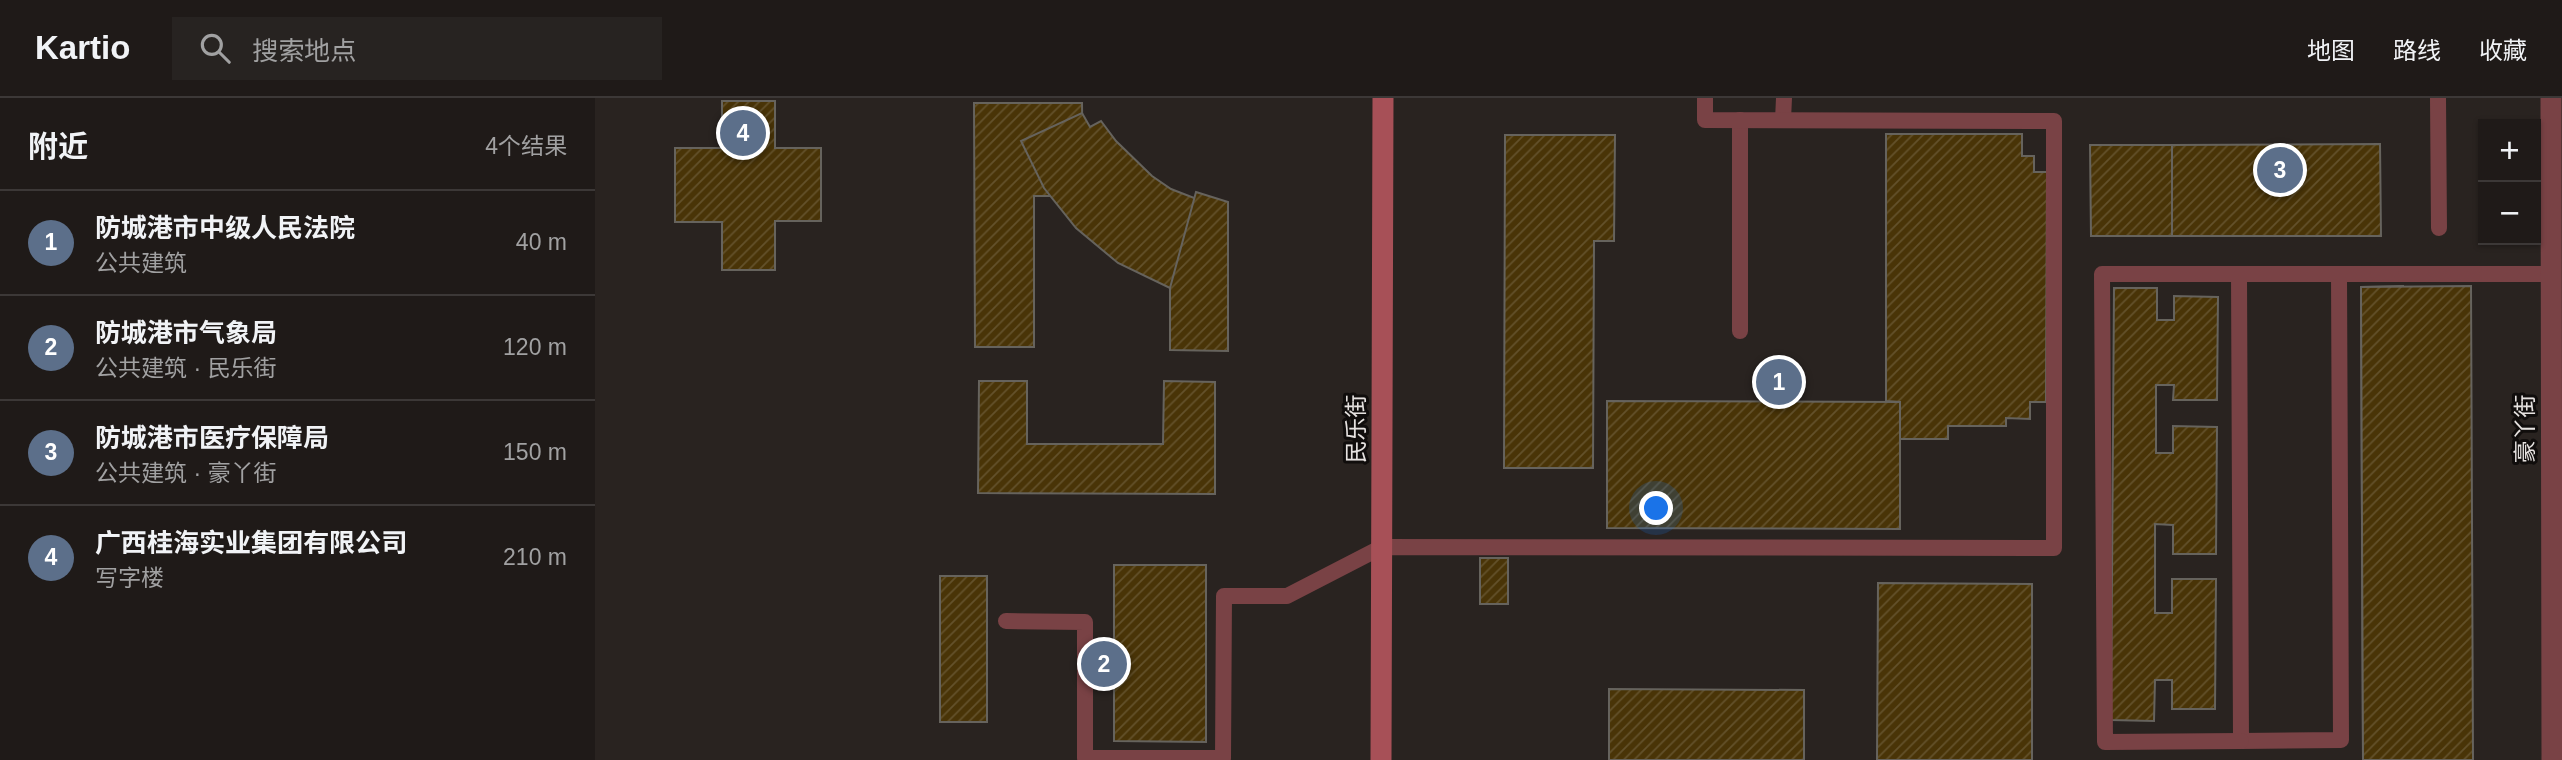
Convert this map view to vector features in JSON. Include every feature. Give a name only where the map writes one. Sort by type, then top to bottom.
[{"type":"street","name":"民乐街","points":[[1381,760],[1383,98]]},
{"type":"street","name":"豪丫街","points":[[2551,98],[2551,274],[2557,415],[2552,760]]},
{"type":"lane","points":[[1006,621],[1085,622],[1085,758],[1223,758],[1224,596],[1287,596],[1382,547],[2053,548],[2054,121],[1705,120],[1705,98]]},
{"type":"lane","points":[[1783,120],[1784,98]]},
{"type":"lane","points":[[2438,98],[2439,228]]},
{"type":"lane","points":[[1740,120],[1740,331]]},
{"type":"lane","points":[[2339,274],[2341,740],[2105,742],[2102,274],[2339,274],[2551,274]]},
{"type":"lane","points":[[2239,274],[2241,741]]},
{"type":"building","points":[[722,101],[775,101],[775,148],[821,148],[821,221],[775,221],[775,270],[722,270],[722,222],[675,222],[675,148],[722,148]]},
{"type":"building","points":[[974,103],[1082,103],[1083,196],[1034,196],[1034,347],[975,347]]},
{"type":"building","points":[[1082,113],[1090,127],[1101,121],[1116,141],[1152,176],[1171,189],[1215,206],[1212,216],[1222,221],[1198,295],[1170,288],[1118,263],[1076,228],[1044,188],[1021,141]]},
{"type":"building","points":[[1886,134],[2022,134],[2022,156],[2034,156],[2034,172],[2047,172],[2046,402],[2030,402],[2030,419],[2006,418],[2006,426],[1948,426],[1948,439],[1900,439],[1900,402],[1886,401]]},
{"type":"building","points":[[1505,135],[1615,135],[1614,241],[1594,241],[1593,468],[1504,468]]},
{"type":"building","points":[[2380,144],[2381,236],[2172,236],[2172,145]]},
{"type":"building","points":[[2090,145],[2172,145],[2172,236],[2091,236]]},
{"type":"building","points":[[1196,192],[1228,202],[1228,351],[1170,350],[1170,288]]},
{"type":"building","points":[[2403,286],[2403,321],[2421,321],[2421,300],[2467,299],[2467,399],[2421,400],[2421,376],[2404,376],[2404,443],[2421,443],[2421,419],[2467,419],[2467,520],[2422,520],[2422,503],[2404,503],[2404,561],[2422,561],[2422,539],[2467,539],[2468,637],[2422,638],[2422,620],[2405,620],[2405,679],[2422,679],[2422,658],[2468,658],[2468,753],[2423,753],[2423,735],[2405,735],[2405,760],[2363,760],[2361,287]]},
{"type":"building","points":[[2471,286],[2473,760],[2363,760],[2361,287]]},
{"type":"building","points":[[2114,288],[2157,288],[2157,320],[2174,320],[2174,296],[2218,297],[2217,400],[2173,400],[2174,385],[2156,385],[2156,453],[2173,453],[2173,426],[2217,427],[2216,554],[2173,554],[2173,525],[2155,524],[2155,613],[2172,613],[2172,579],[2216,579],[2215,709],[2172,709],[2172,680],[2155,680],[2154,721],[2111,720]]},
{"type":"building","points":[[979,381],[1027,381],[1027,444],[1163,444],[1164,381],[1215,382],[1215,494],[978,493]]},
{"type":"building","points":[[1607,401],[1900,402],[1900,529],[1607,528]]},
{"type":"building","points":[[1480,558],[1508,558],[1508,604],[1480,604]]},
{"type":"building","points":[[1114,565],[1206,565],[1206,742],[1114,741]]},
{"type":"building","points":[[940,576],[987,576],[987,722],[940,722]]},
{"type":"building","points":[[1878,583],[2032,584],[2032,760],[1877,760]]},
{"type":"building","points":[[1609,689],[1804,690],[1804,760],[1609,760]]},
{"type":"place","name":"广西桂海实业集团有限公司","points":[[743,133]]},
{"type":"place","name":"防城港市医疗保障局","points":[[2280,170]]},
{"type":"place","name":"防城港市中级人民法院","points":[[1779,382]]},
{"type":"place","name":"防城港市气象局","points":[[1104,664]]}]
